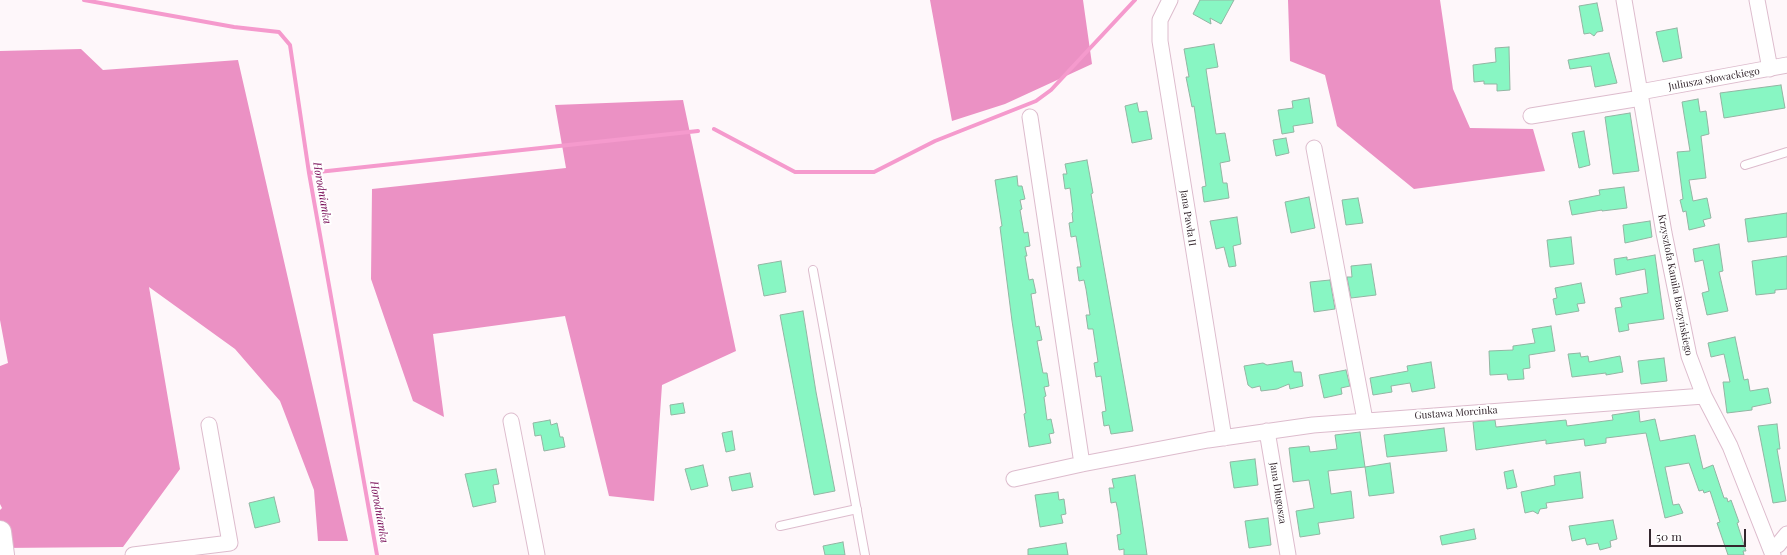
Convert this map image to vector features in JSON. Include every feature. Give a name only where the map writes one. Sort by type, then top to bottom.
[{"type":"street","name":"Jana Pawła II","points":[[1170,0],[1160,20],[1160,41],[1224,438]]},
{"type":"street","name":"Krzysztofa Kamila Baczyńskiego","points":[[1624,0],[1664,233],[1689,356],[1704,396],[1730,446],[1772,551]]},
{"type":"street","points":[[1757,0],[1770,69]]},
{"type":"street","name":"Juliusza Słowackiego","points":[[1531,116],[1787,65]]},
{"type":"street","points":[[1030,117],[1082,464]]},
{"type":"street","points":[[1314,148],[1364,420]]},
{"type":"street","name":"Gustawa Morcinka","points":[[1014,479],[1082,464],[1208,440],[1267,431],[1364,420],[1704,396]]},
{"type":"street","points":[[511,421],[537,555]]},
{"type":"street","points":[[133,555],[230,543],[209,425]]},
{"type":"street","name":"Jana Długosza","points":[[1267,431],[1288,555]]},
{"type":"street","points":[[0,532],[3,555]]},
{"type":"street","points":[[1772,551],[1787,534]]},
{"type":"lane","points":[[1745,165],[1787,152]]},
{"type":"lane","points":[[813,270],[865,555]]},
{"type":"lane","points":[[780,526],[857,510]]},
{"type":"shaded area","points":[[930,0],[1083,0],[1092,64],[1005,104],[952,121]]},
{"type":"shaded area","points":[[1288,0],[1440,0],[1453,89],[1470,128],[1533,129],[1545,171],[1414,189],[1337,126],[1325,75],[1290,61]]},
{"type":"shaded area","points":[[81,49],[103,70],[238,60],[348,541],[318,541],[314,490],[280,401],[235,349],[149,287],[180,469],[123,547],[0,548],[0,510],[2,508],[0,504],[0,366],[8,363],[0,320],[0,51]]},
{"type":"shaded area","points":[[683,100],[736,351],[662,385],[654,501],[609,496],[565,316],[433,334],[444,417],[413,401],[371,279],[372,189],[566,168],[555,105]]},
{"type":"building","points":[[1200,0],[1234,0],[1221,24],[1210,18],[1211,24],[1193,14]]},
{"type":"building","points":[[1597,3],[1603,31],[1597,32],[1594,36],[1590,33],[1584,34],[1579,6]]},
{"type":"building","points":[[1677,28],[1682,58],[1663,62],[1656,32]]},
{"type":"building","points":[[1214,44],[1218,67],[1206,69],[1216,134],[1225,133],[1230,161],[1220,163],[1223,183],[1227,183],[1229,198],[1204,202],[1202,187],[1206,186],[1194,106],[1192,107],[1186,77],[1189,77],[1184,49]]},
{"type":"building","points":[[1509,47],[1510,90],[1497,91],[1497,84],[1484,84],[1484,81],[1474,82],[1473,65],[1496,62],[1495,48]]},
{"type":"building","points":[[1609,53],[1617,83],[1595,87],[1591,66],[1570,69],[1568,60]]},
{"type":"building","points":[[1781,85],[1785,108],[1724,118],[1720,93]]},
{"type":"building","points":[[1309,98],[1313,123],[1293,126],[1294,132],[1282,134],[1278,110],[1293,108],[1292,101]]},
{"type":"building","points":[[1698,99],[1700,112],[1706,111],[1709,134],[1701,136],[1706,178],[1689,180],[1693,201],[1707,198],[1711,218],[1703,220],[1705,226],[1689,230],[1686,211],[1683,212],[1680,200],[1683,199],[1677,152],[1690,151],[1682,102]]},
{"type":"building","points":[[1137,103],[1139,112],[1147,111],[1152,139],[1132,143],[1125,106]]},
{"type":"building","points":[[1630,113],[1639,171],[1613,174],[1605,117]]},
{"type":"building","points":[[1584,131],[1590,165],[1579,168],[1572,133]]},
{"type":"building","points":[[1286,138],[1289,153],[1276,156],[1273,140]]},
{"type":"building","points":[[1087,160],[1093,193],[1091,194],[1133,431],[1111,434],[1109,425],[1104,426],[1102,412],[1106,411],[1101,376],[1096,377],[1094,363],[1098,362],[1093,329],[1088,329],[1086,315],[1090,315],[1086,289],[1084,280],[1079,281],[1077,267],[1081,267],[1076,236],[1071,237],[1069,223],[1073,222],[1070,188],[1065,189],[1063,174],[1067,174],[1065,164]]},
{"type":"building","points":[[1017,176],[1018,186],[1022,186],[1025,199],[1020,200],[1022,209],[1020,210],[1024,233],[1028,232],[1030,246],[1025,247],[1027,256],[1025,256],[1029,280],[1033,279],[1036,293],[1031,294],[1036,327],[1039,326],[1042,340],[1037,341],[1043,373],[1047,373],[1049,386],[1044,387],[1047,420],[1051,419],[1054,433],[1049,434],[1051,443],[1029,447],[1024,414],[1026,413],[1012,321],[1000,227],[1002,226],[995,180]]},
{"type":"building","points":[[1624,187],[1627,208],[1572,215],[1569,201],[1600,195],[1599,190]]},
{"type":"building","points":[[1309,197],[1315,228],[1291,233],[1285,202]]},
{"type":"building","points":[[1358,198],[1363,223],[1346,225],[1342,200]]},
{"type":"building","points":[[1787,213],[1787,237],[1748,242],[1745,219]]},
{"type":"building","points":[[1237,217],[1241,244],[1233,246],[1236,266],[1229,267],[1224,247],[1216,249],[1210,221]]},
{"type":"building","points":[[1650,221],[1652,237],[1625,243],[1623,225]]},
{"type":"building","points":[[1571,237],[1574,264],[1550,267],[1547,240]]},
{"type":"building","points":[[1719,244],[1723,271],[1719,272],[1728,311],[1707,315],[1702,293],[1709,291],[1703,260],[1695,262],[1693,249]]},
{"type":"building","points":[[1655,255],[1664,319],[1628,324],[1629,330],[1619,332],[1615,308],[1622,307],[1620,298],[1648,293],[1645,269],[1616,275],[1614,259],[1627,257],[1627,260]]},
{"type":"building","points":[[1787,256],[1787,289],[1775,290],[1775,293],[1756,295],[1752,261]]},
{"type":"building","points":[[781,261],[786,292],[764,296],[758,265]]},
{"type":"building","points":[[1371,264],[1376,295],[1351,298],[1347,277],[1352,277],[1351,266]]},
{"type":"building","points":[[1330,280],[1335,309],[1314,312],[1310,282]]},
{"type":"building","points":[[1581,283],[1585,303],[1577,304],[1579,311],[1556,315],[1553,299],[1557,298],[1555,288]]},
{"type":"building","points":[[803,311],[816,392],[835,491],[814,495],[780,315]]},
{"type":"building","points":[[1551,326],[1555,351],[1529,355],[1530,368],[1523,369],[1524,379],[1508,380],[1507,374],[1490,375],[1489,351],[1513,350],[1513,346],[1535,343],[1532,329]]},
{"type":"building","points":[[1735,337],[1744,380],[1748,379],[1750,391],[1768,388],[1771,403],[1752,407],[1752,410],[1727,413],[1723,382],[1730,382],[1724,354],[1711,357],[1708,343]]},
{"type":"building","points":[[1580,353],[1581,357],[1588,356],[1589,362],[1620,356],[1623,372],[1606,375],[1606,373],[1572,377],[1568,354]]},
{"type":"building","points":[[1664,358],[1667,381],[1641,384],[1638,361]]},
{"type":"building","points":[[1292,361],[1294,372],[1301,372],[1303,386],[1290,389],[1289,384],[1277,389],[1261,391],[1260,386],[1252,388],[1248,385],[1244,366],[1263,363],[1267,365]]},
{"type":"building","points":[[1431,362],[1435,388],[1412,392],[1410,383],[1391,386],[1392,392],[1373,395],[1370,378],[1408,371],[1407,366]]},
{"type":"building","points":[[1346,370],[1350,386],[1341,388],[1342,394],[1324,398],[1319,375]]},
{"type":"building","points":[[683,403],[685,413],[671,415],[670,405]]},
{"type":"building","points":[[1639,411],[1640,422],[1655,419],[1660,441],[1695,435],[1703,469],[1713,465],[1724,498],[1727,498],[1728,502],[1731,500],[1739,522],[1737,523],[1746,551],[1743,551],[1744,555],[1728,555],[1717,523],[1720,522],[1710,491],[1704,493],[1703,490],[1699,491],[1689,463],[1665,467],[1673,505],[1679,504],[1683,513],[1665,518],[1646,433],[1606,438],[1606,443],[1585,446],[1584,439],[1546,444],[1546,440],[1476,450],[1473,422],[1495,420],[1496,427],[1566,420],[1567,426],[1613,420],[1612,415]]},
{"type":"building","points":[[550,420],[551,425],[557,423],[560,437],[563,437],[565,447],[544,451],[541,435],[535,436],[533,423]]},
{"type":"building","points":[[1777,424],[1780,449],[1777,449],[1786,501],[1773,503],[1758,426]]},
{"type":"building","points":[[1444,428],[1447,451],[1387,457],[1384,435]]},
{"type":"building","points":[[732,431],[735,450],[726,452],[722,433]]},
{"type":"building","points":[[1360,432],[1365,467],[1328,471],[1331,494],[1351,491],[1354,518],[1318,523],[1320,534],[1300,537],[1296,511],[1314,508],[1309,480],[1293,482],[1289,448],[1309,446],[1310,452],[1337,449],[1335,435]]},
{"type":"building","points":[[1255,459],[1258,485],[1234,488],[1230,462]]},
{"type":"building","points":[[1390,463],[1394,493],[1369,496],[1365,467]]},
{"type":"building","points":[[703,465],[708,486],[691,490],[685,469]]},
{"type":"building","points":[[496,469],[499,484],[493,485],[496,502],[473,507],[465,474]]},
{"type":"building","points":[[1513,470],[1517,487],[1507,489],[1504,472]]},
{"type":"building","points":[[1580,472],[1583,498],[1546,503],[1547,508],[1540,509],[1538,514],[1533,511],[1525,513],[1521,492],[1555,485],[1554,476]]},
{"type":"building","points":[[750,473],[753,487],[732,491],[729,477]]},
{"type":"building","points":[[1135,475],[1147,555],[1124,555],[1124,549],[1119,550],[1117,535],[1121,534],[1118,511],[1116,502],[1111,503],[1109,488],[1114,488],[1112,479]]},
{"type":"building","points":[[1058,492],[1059,500],[1064,499],[1066,514],[1061,515],[1063,523],[1040,527],[1035,495]]},
{"type":"building","points":[[274,497],[280,522],[255,528],[249,503]]},
{"type":"building","points":[[1268,518],[1271,545],[1249,548],[1245,521]]},
{"type":"building","points":[[1613,520],[1617,539],[1610,541],[1611,547],[1600,550],[1598,543],[1587,545],[1585,538],[1572,541],[1569,526]]},
{"type":"building","points":[[1474,529],[1476,539],[1442,545],[1440,536]]},
{"type":"building","points":[[843,542],[845,555],[825,555],[823,546]]},
{"type":"building","points":[[1066,543],[1068,555],[1028,555],[1028,549]]},
{"type":"waterway","name":"Horodnianka","points":[[84,0],[234,27],[279,32],[290,45],[309,173],[377,555]]},
{"type":"waterway","points":[[714,129],[795,172],[874,172],[935,141],[1036,101],[1051,90],[1135,0]]},
{"type":"waterway","points":[[309,173],[698,131]]}]
